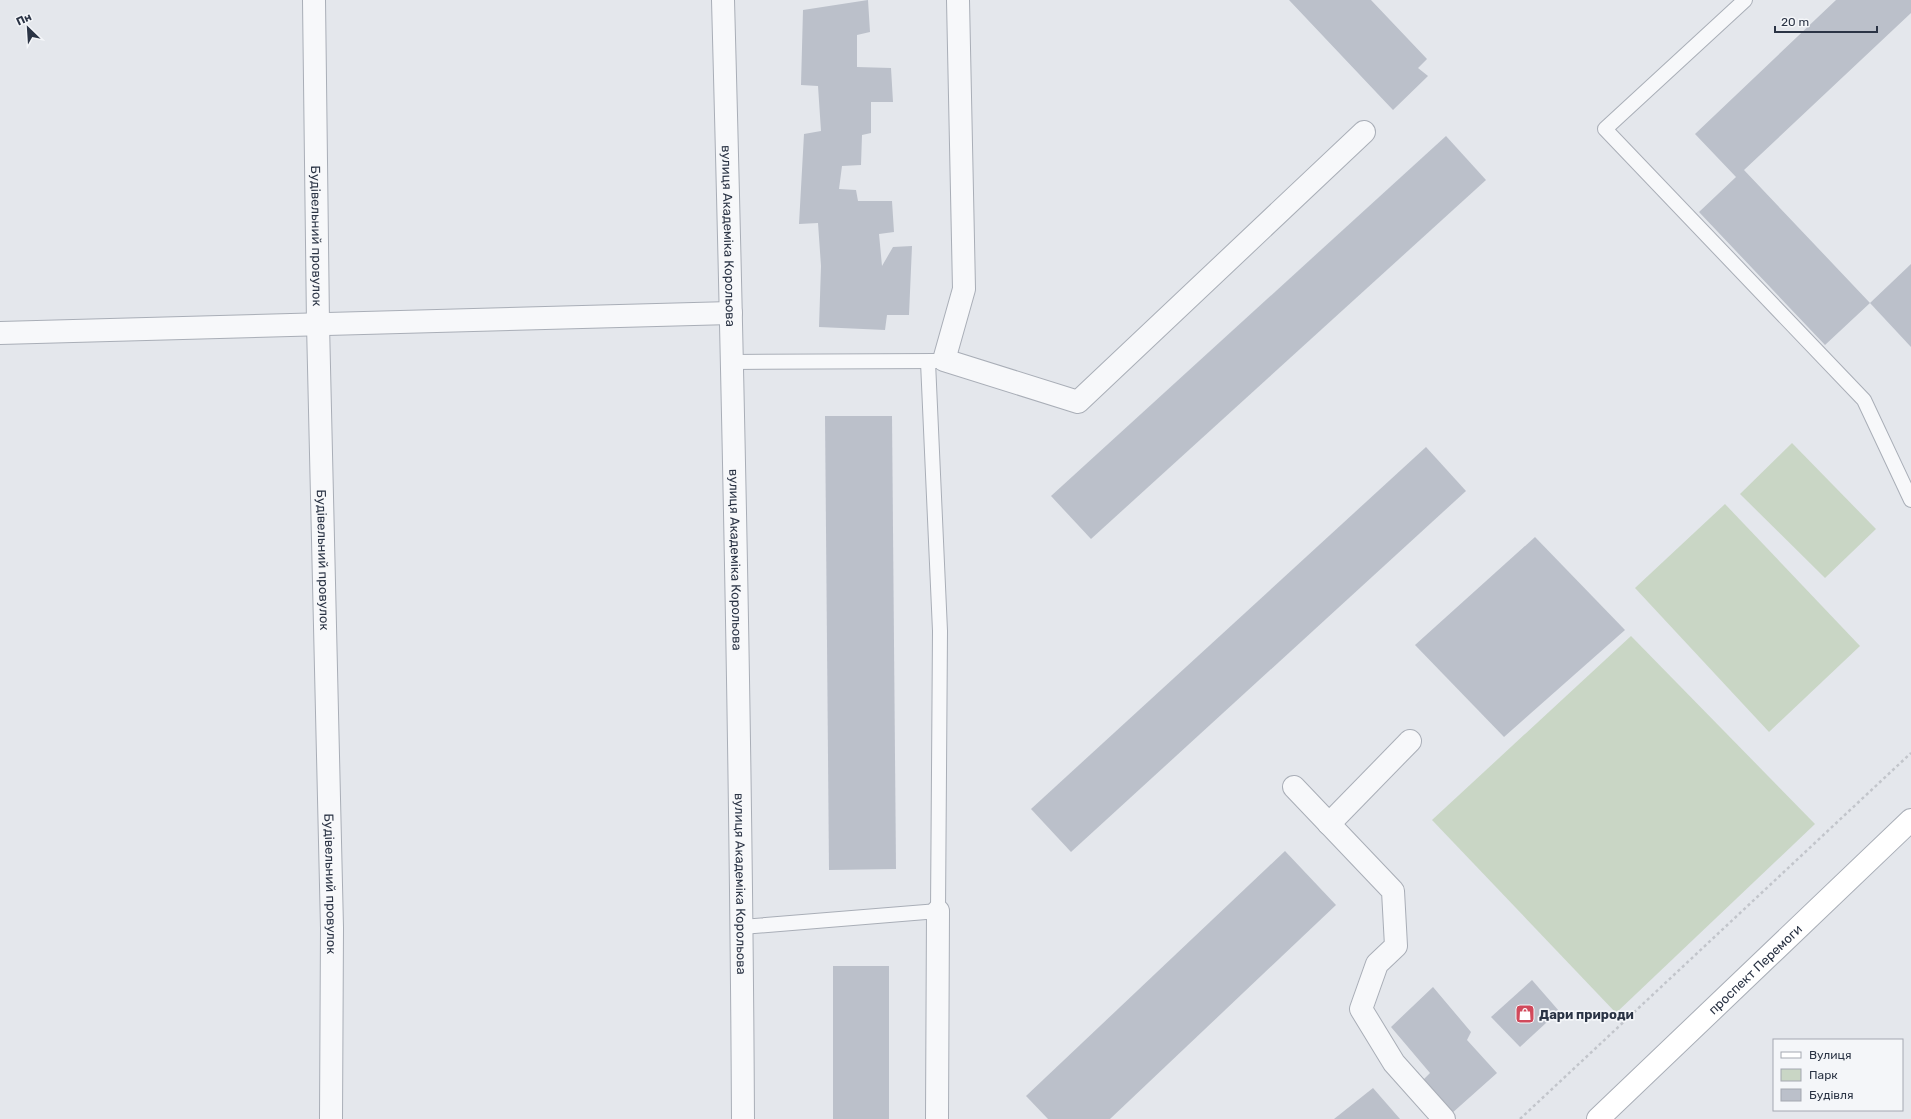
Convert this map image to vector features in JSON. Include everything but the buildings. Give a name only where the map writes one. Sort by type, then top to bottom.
[{"type":"main road","name":"проспект Перемоги","points":[[1598,1119],[1911,820]]},
{"type":"street","name":"Будівельний провулок","points":[[314,0],[318,324],[332,928],[331,1119]]},
{"type":"street","name":"вулиця Академіка Корольова","points":[[723,0],[732,362],[742,926],[743,1119]]},
{"type":"street","points":[[958,0],[964,289],[936,361],[1078,402],[1364,132]]},
{"type":"street","points":[[0,333],[731,313]]},
{"type":"street","points":[[1329,824],[1410,742]]},
{"type":"street","points":[[1294,787],[1393,891],[1396,946],[1377,964],[1361,1009],[1394,1063],[1444,1119]]},
{"type":"street","points":[[937,1119],[938,911]]},
{"type":"lane","points":[[1745,0],[1605,129],[1864,400],[1911,500]]},
{"type":"lane","points":[[732,362],[936,361],[940,631],[938,911],[742,926]]},
{"type":"path","points":[[1520,1119],[1911,753]]},
{"type":"green space","points":[[1792,443],[1876,529],[1825,578],[1740,494]]},
{"type":"green space","points":[[1725,504],[1860,646],[1769,732],[1635,588]]},
{"type":"green space","points":[[1631,636],[1815,824],[1616,1013],[1432,820]]},
{"type":"place","name":"Дари природи","points":[[1525,1014]]}]
